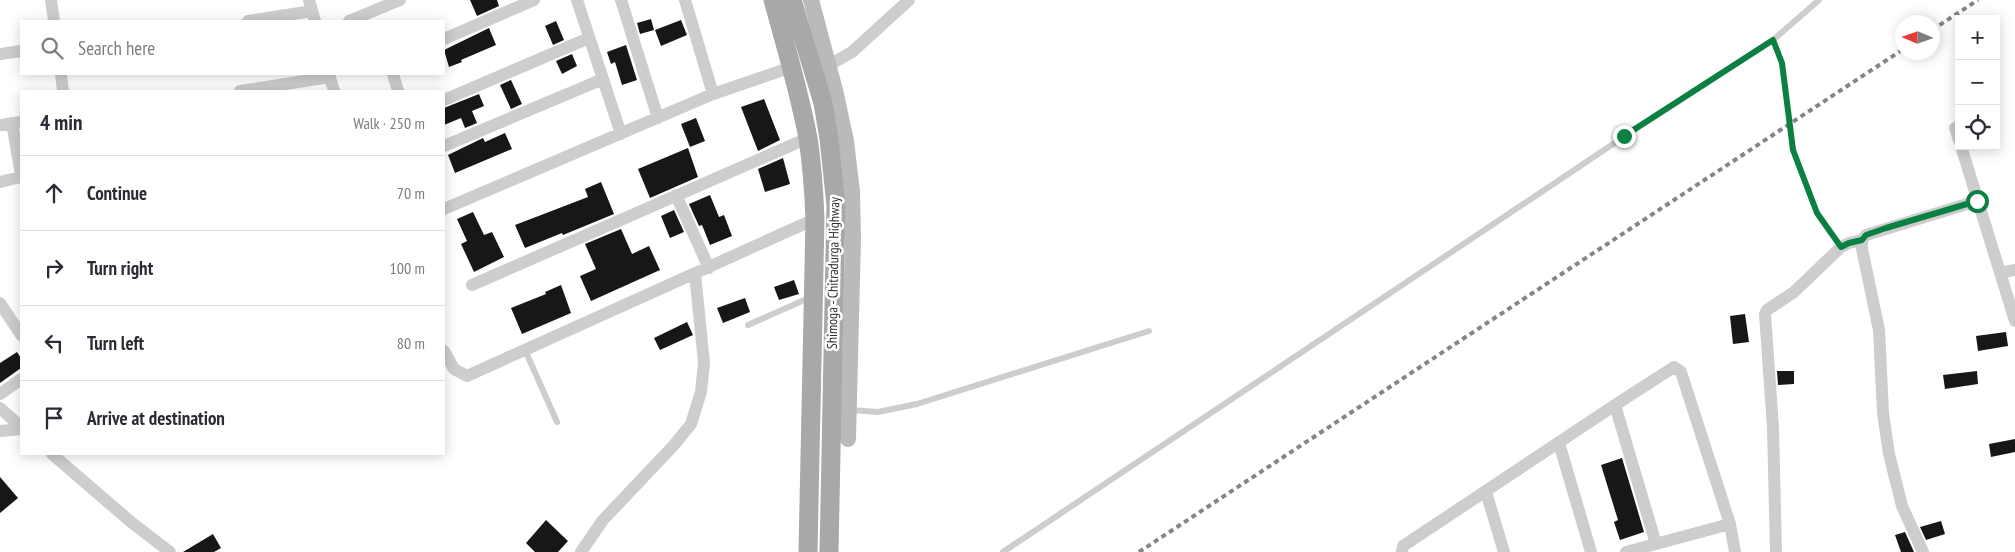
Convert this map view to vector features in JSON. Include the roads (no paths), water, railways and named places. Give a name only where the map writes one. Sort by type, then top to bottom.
[{"type":"main road","points":[[773,0],[792,67],[808,138],[813,185],[815,219],[808,552]]},
{"type":"main road","name":"Shimoga - Chitradurga Highway","points":[[792,0],[822,103],[829,139],[836,205],[829,552]]},
{"type":"street","points":[[51,0],[54,20]]},
{"type":"street","points":[[352,20],[400,0]]},
{"type":"street","points":[[445,38],[534,0]]},
{"type":"street","points":[[577,0],[621,134]]},
{"type":"street","points":[[621,0],[658,118]]},
{"type":"street","points":[[685,0],[713,94]]},
{"type":"street","points":[[811,0],[829,65],[846,141],[852,192],[848,439]]},
{"type":"street","points":[[829,65],[852,52],[909,0]]},
{"type":"street","points":[[254,20],[312,11]]},
{"type":"street","points":[[445,100],[589,38]]},
{"type":"street","points":[[0,54],[20,51]]},
{"type":"street","points":[[445,209],[713,94],[792,67]]},
{"type":"street","points":[[61,75],[63,90]]},
{"type":"street","points":[[263,89],[330,75],[334,90]]},
{"type":"street","points":[[393,75],[398,90]]},
{"type":"street","points":[[445,146],[603,79]]},
{"type":"street","points":[[11,123],[20,171]]},
{"type":"street","points":[[472,285],[808,138]]},
{"type":"street","points":[[1962,150],[2015,321]]},
{"type":"street","points":[[0,182],[20,176]]},
{"type":"street","points":[[676,195],[709,268]]},
{"type":"street","points":[[1776,552],[1773,428],[1765,314],[1767,310],[1794,292],[1841,247],[1862,240],[1866,235],[1886,228],[1977,201]]},
{"type":"street","points":[[445,353],[454,369],[467,376],[815,219]]},
{"type":"street","points":[[1862,240],[1862,249],[1879,330],[1884,413],[1889,454],[1902,506],[1923,552]]},
{"type":"street","points":[[2000,273],[2015,270]]},
{"type":"street","points":[[581,552],[603,520],[674,445],[690,424],[701,392],[704,362],[695,274]]},
{"type":"street","points":[[0,303],[20,333]]},
{"type":"street","points":[[1402,552],[1403,546],[1674,367],[1680,372],[1730,524],[1735,552]]},
{"type":"street","points":[[0,394],[20,380]]},
{"type":"street","points":[[1615,405],[1664,546]]},
{"type":"street","points":[[0,408],[20,427]]},
{"type":"street","points":[[0,430],[20,428]]},
{"type":"street","points":[[1559,443],[1591,552]]},
{"type":"street","points":[[53,455],[131,522],[170,552]]},
{"type":"street","points":[[1486,492],[1504,552]]},
{"type":"street","points":[[1626,552],[1664,546],[1730,524]]},
{"type":"lane","points":[[1004,552],[1624,136],[1773,40],[1819,0]]},
{"type":"lane","points":[[748,325],[813,296]]},
{"type":"lane","points":[[848,410],[878,412],[917,404],[1149,331]]},
{"type":"lane","points":[[525,350],[557,422]]},
{"type":"railway","points":[[1940,25],[1978,0]]},
{"type":"railway","points":[[1139,552],[1895,55]]}]
